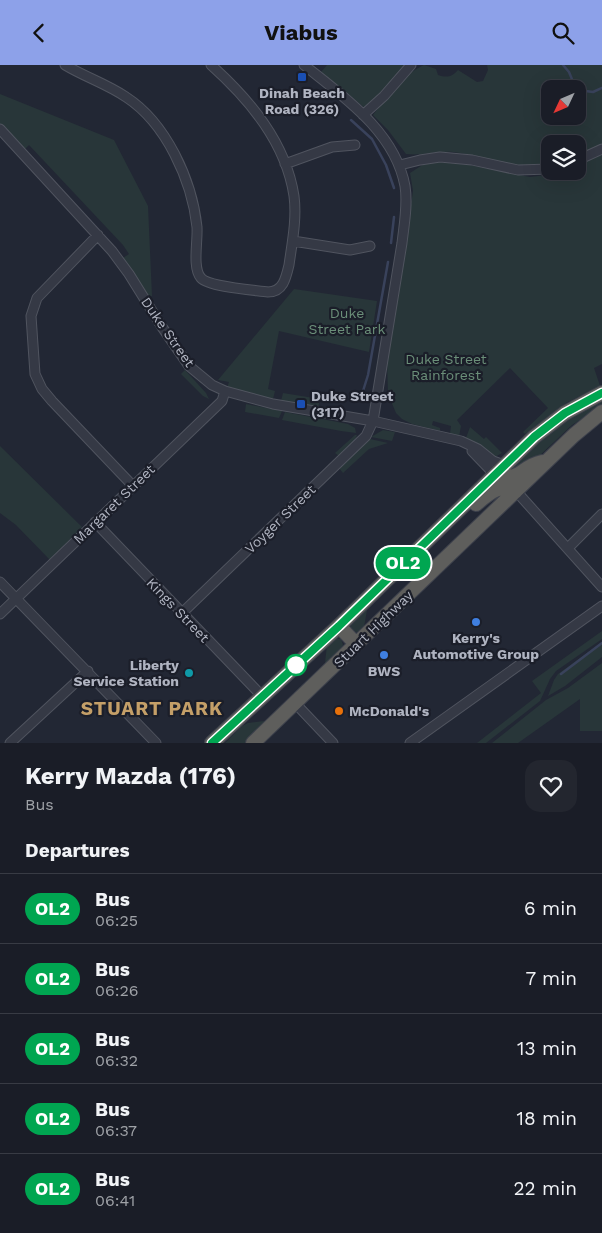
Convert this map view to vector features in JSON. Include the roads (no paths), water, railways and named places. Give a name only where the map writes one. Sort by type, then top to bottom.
[{"type":"highway","name":"Stuart Highway","points":[[212,743],[339,626],[534,437],[576,406],[602,393]]},
{"type":"highway","name":"Stuart Highway","points":[[252,743],[584,426],[602,412]]},
{"type":"highway","points":[[500,470],[512,477],[533,464],[548,461]]},
{"type":"highway","points":[[422,545],[455,523],[489,494],[505,487],[516,491]]},
{"type":"highway","points":[[339,626],[356,644]]},
{"type":"street","points":[[65,65],[113,89],[134,102],[166,140],[181,167],[192,199],[197,229],[196,269],[200,277],[204,281],[221,285],[274,292],[280,288],[285,280],[293,241],[294,196],[285,164],[267,128],[254,109],[211,65]]},
{"type":"street","points":[[304,65],[378,130],[400,165],[405,188],[406,215],[373,421]]},
{"type":"street","points":[[363,115],[384,96],[411,65]]},
{"type":"street","name":"Duke Street","points":[[0,129],[98,235],[130,274],[162,327],[189,366],[212,385],[225,391],[273,404],[373,421],[461,441],[478,449],[500,470]]},
{"type":"street","points":[[285,164],[332,147],[354,145]]},
{"type":"street","points":[[586,156],[602,149]]},
{"type":"street","points":[[400,165],[440,157],[472,160],[518,170],[541,169]]},
{"type":"street","points":[[98,235],[37,298],[30,316],[35,374],[42,389],[52,401],[133,486]]},
{"type":"street","points":[[293,241],[350,249],[370,247]]},
{"type":"street","name":"Margaret Street","points":[[0,614],[222,401],[225,391]]},
{"type":"street","points":[[584,426],[602,417]]},
{"type":"street","name":"Voyger Street","points":[[182,613],[366,436],[373,421]]},
{"type":"street","points":[[461,441],[500,470]]},
{"type":"street","points":[[516,491],[602,587]]},
{"type":"street","points":[[568,547],[602,514]]},
{"type":"street","name":"Kings Street","points":[[95,523],[262,696]]},
{"type":"street","points":[[0,582],[156,743]]},
{"type":"street","points":[[410,743],[602,606]]},
{"type":"street","points":[[10,743],[88,671]]},
{"type":"street","points":[[295,703],[333,743]]},
{"type":"waterway","points":[[563,65],[572,80]]},
{"type":"waterway","points":[[586,91],[593,92],[602,88]]},
{"type":"waterway","points":[[351,120],[372,139],[386,165],[394,188]]},
{"type":"waterway","points":[[391,243],[394,217]]},
{"type":"waterway","points":[[354,400],[363,391],[368,375],[388,262]]},
{"type":"waterway","points":[[561,674],[602,643]]},
{"type":"place","name":"Dinah Beach Road (326)","points":[[302,77]]},
{"type":"place","name":"Duke Street (317)","points":[[301,404]]},
{"type":"place","name":"Kerry's Automotive Group","points":[[476,622]]},
{"type":"place","name":"BWS","points":[[384,655]]},
{"type":"place","name":"Liberty Service Station","points":[[189,673]]},
{"type":"place","name":"McDonald's","points":[[339,711]]},
{"type":"district","name":"STUART PARK","points":[[152,708]]},
{"type":"park label","name":"Duke Street Park","points":[[347,321]]},
{"type":"park label","name":"Duke Street Rainforest","points":[[446,367]]}]
